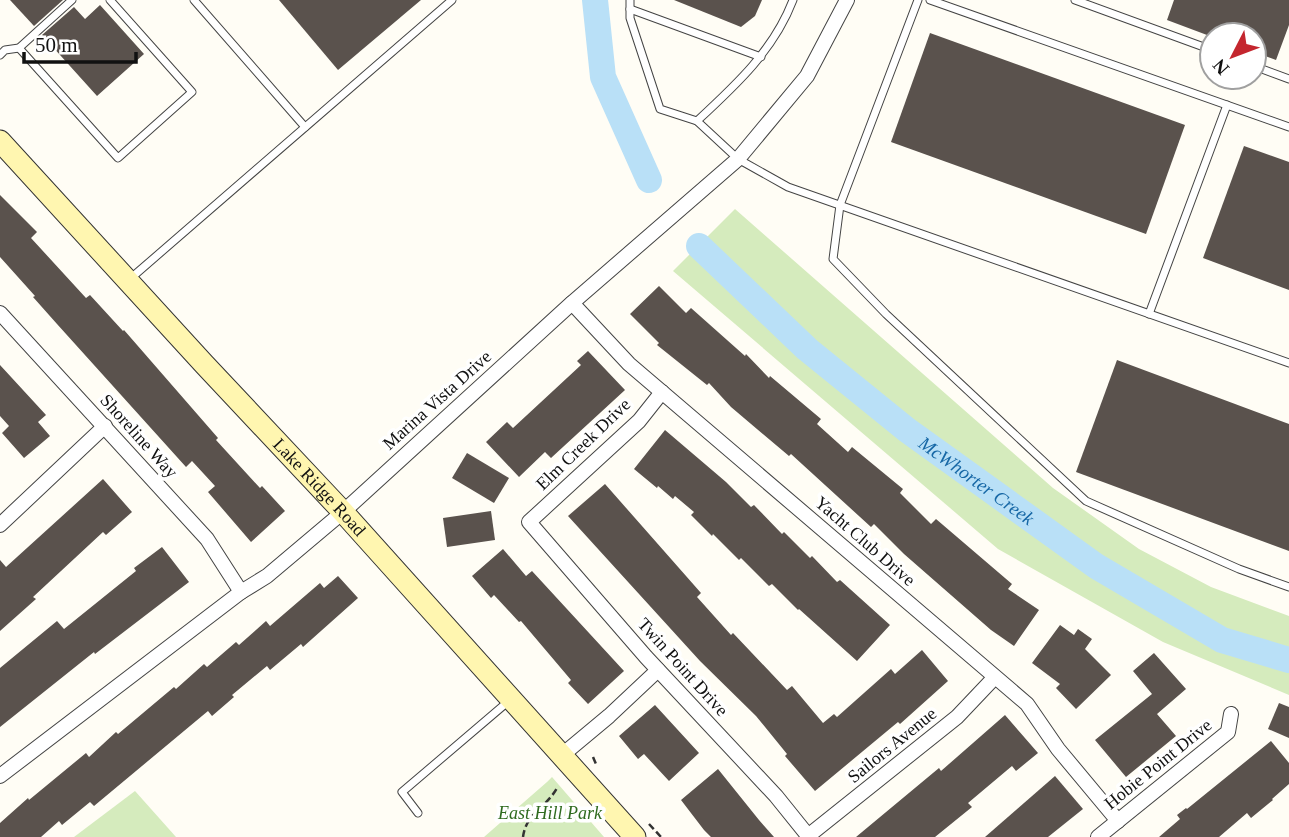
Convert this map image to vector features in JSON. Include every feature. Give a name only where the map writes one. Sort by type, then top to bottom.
[{"type":"street","name":"Marina Vista Drive","points":[[0,776],[241,592],[267,576],[343,512],[572,303],[738,159],[807,76],[847,0]]},
{"type":"street","name":"Lake Ridge Road","points":[[0,141],[343,512],[635,837]]},
{"type":"street","name":"Yacht Club Drive","points":[[572,303],[629,364],[1027,705],[1058,749],[1118,821]]},
{"type":"street","name":"Shoreline Way","points":[[0,313],[207,539],[241,592]]},
{"type":"street","name":"Elm Creek Drive","points":[[529,522],[639,421],[662,392]]},
{"type":"street","points":[[0,525],[105,426]]},
{"type":"street","name":"Twin Point Drive","points":[[529,522],[658,670],[809,836]]},
{"type":"street","points":[[561,756],[658,670]]},
{"type":"street","name":"Sailors Avenue","points":[[809,836],[957,716],[994,678]]},
{"type":"street","name":"Hobie Point Drive","points":[[1098,837],[1228,732],[1231,714]]},
{"type":"lane","points":[[2,50],[19,48],[72,0]]},
{"type":"lane","points":[[19,48],[118,158],[192,92],[110,0]]},
{"type":"lane","points":[[194,0],[305,127]]},
{"type":"lane","points":[[128,281],[452,0]]},
{"type":"lane","points":[[630,0],[630,18],[660,109],[697,121],[738,159],[788,187],[1289,363]]},
{"type":"lane","points":[[697,121],[761,57],[784,23],[793,0]]},
{"type":"lane","points":[[918,0],[840,205],[833,259],[886,314],[1086,501],[1239,569],[1289,587]]},
{"type":"lane","points":[[930,0],[1289,127]]},
{"type":"lane","points":[[1075,0],[1198,45]]},
{"type":"lane","points":[[1100,8],[1103,0]]},
{"type":"lane","points":[[630,9],[761,57]]},
{"type":"lane","points":[[1268,71],[1289,79]]},
{"type":"lane","points":[[1149,314],[1227,105]]},
{"type":"lane","points":[[418,813],[402,792],[511,699]]},
{"type":"path","points":[[523,837],[525,824],[551,799],[557,788]]},
{"type":"green space","points":[[735,209],[1053,488],[1139,549],[1211,587],[1289,616],[1289,695],[1163,642],[998,549],[673,271]]},
{"type":"green space","name":"East Hill Park","points":[[552,777],[604,837],[484,837],[547,782]]},
{"type":"green space","points":[[135,791],[176,837],[74,837]]},
{"type":"building","points":[[10,0],[63,0],[34,26]]},
{"type":"building","points":[[279,0],[421,0],[338,70]]},
{"type":"building","points":[[674,0],[762,0],[755,16],[741,27]]},
{"type":"building","points":[[1174,0],[1289,0],[1289,25],[1276,60],[1268,57],[1268,21],[1198,21],[1198,32],[1167,20]]},
{"type":"building","points":[[100,5],[144,54],[97,96],[42,35],[74,7],[85,19]]},
{"type":"building","points":[[930,33],[1185,125],[1146,234],[891,142]]},
{"type":"building","points":[[1244,146],[1289,162],[1289,290],[1203,258]]},
{"type":"building","points":[[0,195],[37,232],[31,238],[86,298],[90,295],[124,330],[218,438],[216,440],[285,511],[251,542],[208,492],[215,486],[192,461],[186,467],[0,257]]},
{"type":"building","points":[[659,286],[686,313],[691,308],[745,356],[746,354],[769,378],[770,376],[821,419],[817,424],[848,452],[852,447],[903,489],[900,493],[931,524],[936,519],[1012,584],[1008,589],[1039,610],[1014,646],[991,630],[874,524],[871,527],[791,454],[789,456],[731,407],[709,383],[707,385],[657,345],[659,343],[630,314]]},
{"type":"building","points":[[588,351],[625,390],[551,458],[545,452],[519,477],[486,442],[507,422],[513,428],[581,365],[577,361]]},
{"type":"building","points":[[1117,360],[1289,424],[1289,551],[1076,472]]},
{"type":"building","points":[[0,365],[46,415],[38,422],[50,436],[24,458],[2,433],[9,426],[0,416]]},
{"type":"building","points":[[665,430],[751,507],[754,505],[810,558],[812,556],[837,582],[840,580],[890,625],[857,661],[772,584],[769,586],[741,558],[739,560],[713,534],[712,536],[691,515],[694,512],[634,469]]},
{"type":"building","points":[[467,453],[509,478],[494,503],[452,478]]},
{"type":"building","points":[[103,479],[132,512],[106,535],[103,532],[0,631],[0,560],[6,567]]},
{"type":"building","points":[[605,484],[701,593],[697,597],[731,635],[733,633],[787,690],[792,686],[823,723],[834,714],[837,717],[891,669],[895,674],[922,650],[948,681],[900,724],[898,722],[815,791],[756,716],[700,661],[568,516]]},
{"type":"building","points":[[491,511],[495,540],[447,547],[443,518]]},
{"type":"building","points":[[162,547],[189,582],[95,654],[94,652],[0,727],[0,668],[57,621],[64,629]]},
{"type":"building","points":[[503,549],[526,576],[532,571],[624,671],[588,704],[568,683],[571,680],[521,621],[519,622],[494,595],[491,598],[472,576]]},
{"type":"building","points":[[338,576],[358,598],[303,647],[301,644],[270,670],[267,666],[212,716],[208,711],[94,806],[90,802],[62,825],[59,821],[41,837],[0,837],[0,823],[86,753],[89,757],[116,732],[118,734],[204,664],[207,667],[236,642],[239,645],[266,621],[270,626],[320,583],[324,588]]},
{"type":"building","points":[[1060,625],[1074,635],[1078,629],[1092,639],[1085,649],[1111,675],[1076,709],[1056,688],[1060,684],[1032,663]]},
{"type":"building","points":[[1154,653],[1186,689],[1157,714],[1176,736],[1126,777],[1095,740],[1152,694],[1133,671]]},
{"type":"building","points":[[1279,703],[1289,707],[1289,738],[1268,729]]},
{"type":"building","points":[[655,705],[699,753],[669,781],[644,754],[638,759],[619,736]]},
{"type":"building","points":[[1005,715],[1038,753],[1016,771],[1012,766],[968,803],[972,807],[935,837],[856,837],[939,768],[941,771]]},
{"type":"building","points":[[1271,741],[1289,763],[1289,784],[1273,800],[1251,818],[1247,813],[1219,837],[1159,837],[1180,819],[1177,815]]},
{"type":"building","points":[[718,769],[774,837],[711,837],[704,830],[681,800]]},
{"type":"building","points":[[1055,776],[1083,809],[1048,837],[985,837]]},
{"type":"waterway","name":"McWhorter Creek","points":[[595,0],[603,77],[649,180]]},
{"type":"waterway","name":"McWhorter Creek","points":[[699,246],[807,349],[907,430],[1096,566],[1222,640],[1289,660]]}]
